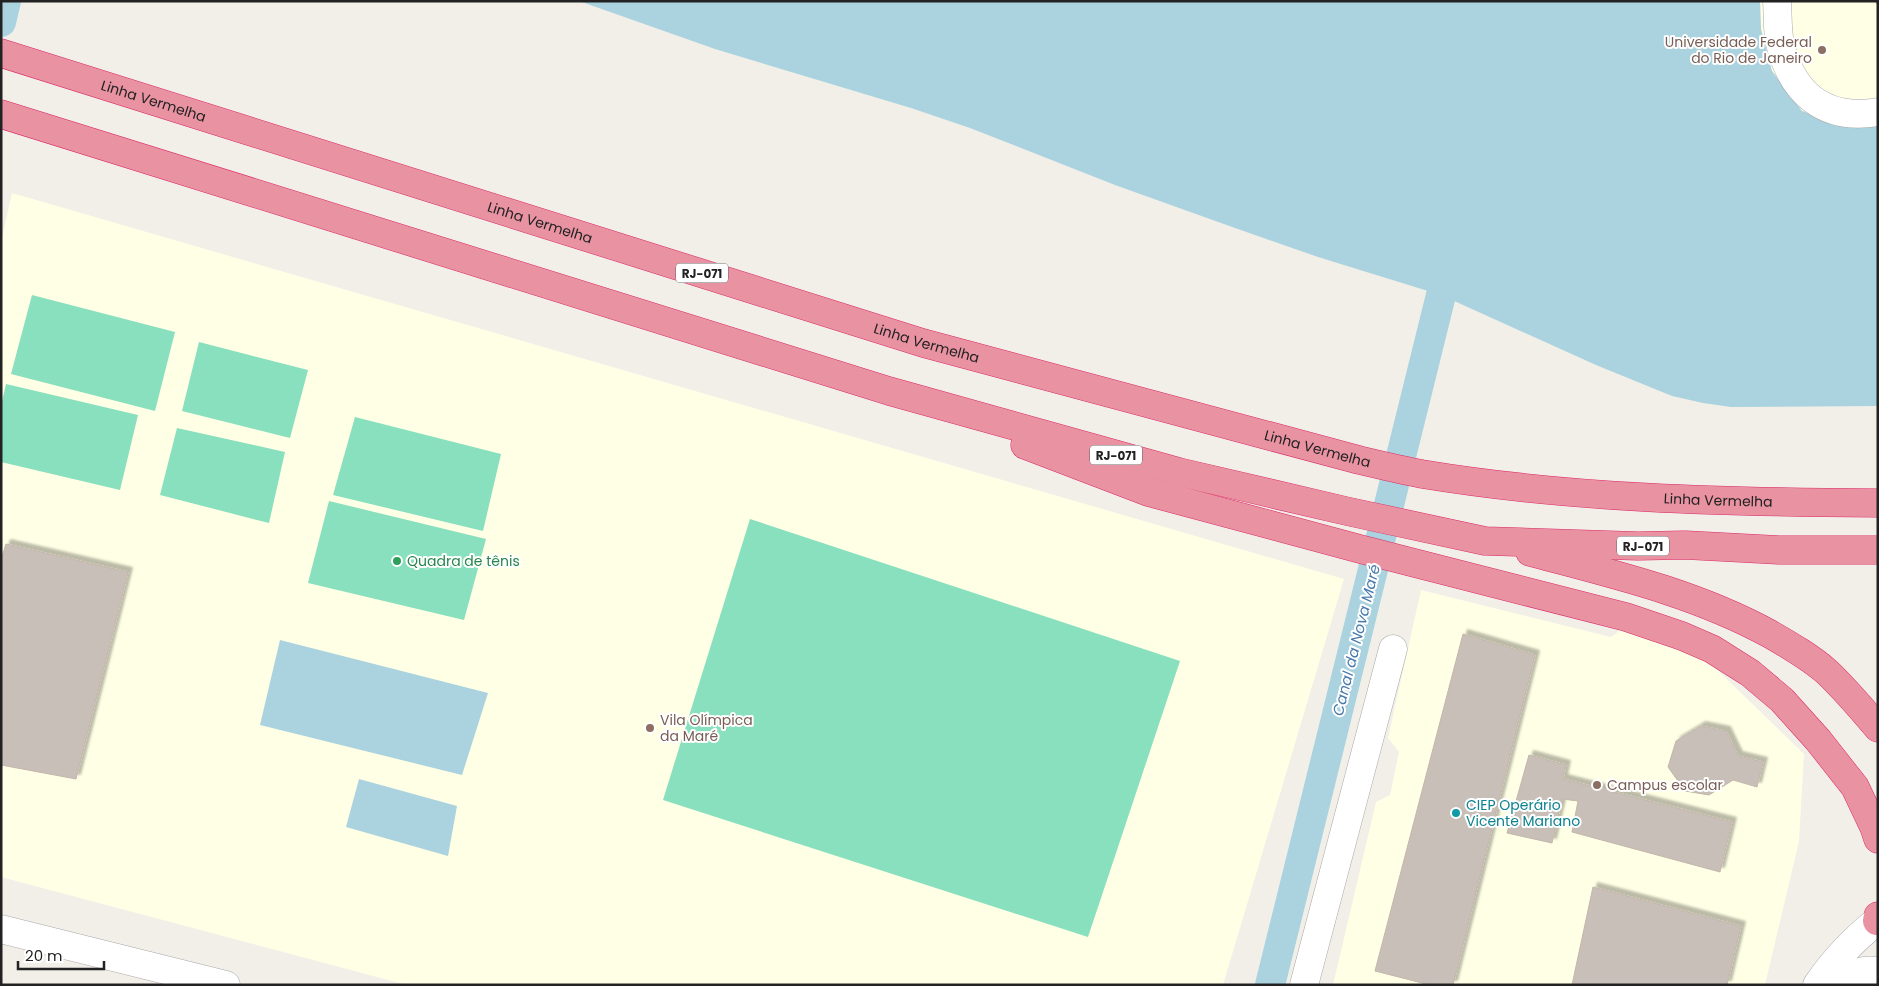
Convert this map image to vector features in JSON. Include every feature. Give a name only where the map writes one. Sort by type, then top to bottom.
[{"type":"highway","name":"Linha Vermelha","points":[[1,53],[923,343],[1359,460],[1421,474],[1562,492],[1772,503],[1878,503]]},
{"type":"highway","name":"RJ-071","points":[[1,114],[889,391],[1180,472],[1346,511],[1486,540],[1638,546],[1685,544],[1779,550],[1878,550]]},
{"type":"highway","points":[[889,391],[1148,492],[1360,549],[1626,617],[1682,636],[1712,649],[1750,673],[1782,700],[1818,740],[1855,787],[1878,839]]},
{"type":"highway","points":[[1486,540],[1633,579],[1679,593],[1731,614],[1780,640],[1826,672],[1878,728]]},
{"type":"street","points":[[1777,1],[1780,42],[1786,63],[1800,88],[1818,104],[1843,113],[1866,114],[1878,112]]},
{"type":"street","points":[[1304,985],[1394,649]]},
{"type":"street","points":[[1817,985],[1849,945],[1877,919]]},
{"type":"street","points":[[1,928],[226,985]]},
{"type":"street","points":[[1831,985],[1859,972],[1878,971]]},
{"type":"path","points":[[1877,1],[1878,6]]},
{"type":"shaded area","name":"Universidade Federal do Rio de Janeiro","points":[[1760,1],[1878,1],[1878,123],[1850,128],[1802,111],[1772,71],[1761,29]]},
{"type":"shaded area","name":"Vila Olímpica da Maré","points":[[12,193],[1344,579],[1223,985],[407,985],[1,877],[1,242]]},
{"type":"shaded area","name":"Campus escolar","points":[[1421,590],[1611,637],[1622,629],[1706,659],[1804,754],[1799,841],[1765,985],[1333,985],[1376,802],[1390,795],[1399,752],[1388,738]]},
{"type":"green space","points":[[32,295],[175,332],[155,411],[11,374]]},
{"type":"green space","points":[[199,342],[308,370],[290,438],[182,411]]},
{"type":"green space","points":[[6,384],[138,415],[120,490],[1,462],[1,406]]},
{"type":"green space","name":"Quadra de tênis","points":[[355,417],[501,454],[483,531],[333,495]]},
{"type":"green space","points":[[177,428],[285,452],[269,523],[160,495]]},
{"type":"green space","name":"Quadra de tênis","points":[[329,501],[486,539],[464,620],[308,583]]},
{"type":"green space","points":[[750,519],[1180,661],[1088,937],[663,800]]},
{"type":"water","points":[[579,1],[1760,1],[1761,29],[1772,71],[1802,111],[1850,128],[1878,123],[1878,406],[1731,407],[1672,396],[1596,365],[1441,295],[1318,257],[1221,223],[1115,185],[970,128],[911,108],[715,49]]},
{"type":"water","points":[[280,640],[488,693],[462,775],[260,725]]},
{"type":"water","points":[[359,779],[457,806],[448,856],[346,827]]},
{"type":"building","points":[[6,544],[128,572],[76,779],[1,765],[1,560]]},
{"type":"building","name":"CIEP Operário Vicente Mariano","points":[[1463,634],[1535,655],[1453,985],[1430,985],[1375,971]]},
{"type":"building","points":[[1701,726],[1726,731],[1738,756],[1763,762],[1757,787],[1733,780],[1709,795],[1685,791],[1668,767],[1676,741]]},
{"type":"building","points":[[1529,755],[1566,765],[1563,779],[1732,822],[1720,872],[1572,832],[1578,801],[1562,799],[1552,843],[1507,833]]},
{"type":"building","points":[[1593,887],[1741,926],[1727,985],[1572,985]]},
{"type":"waterway","points":[[1,22],[6,1]]},
{"type":"waterway","name":"Canal da Nova Maré","points":[[1270,985],[1441,295]]},
{"type":"place","name":"Universidade Federal do Rio de Janeiro","points":[[1822,50]]},
{"type":"place","name":"Quadra de tênis","points":[[397,561]]},
{"type":"place","name":"Vila Olímpica da Maré","points":[[650,728]]},
{"type":"place","name":"Campus escolar","points":[[1597,785]]},
{"type":"place","name":"CIEP Operário Vicente Mariano","points":[[1456,813]]}]
